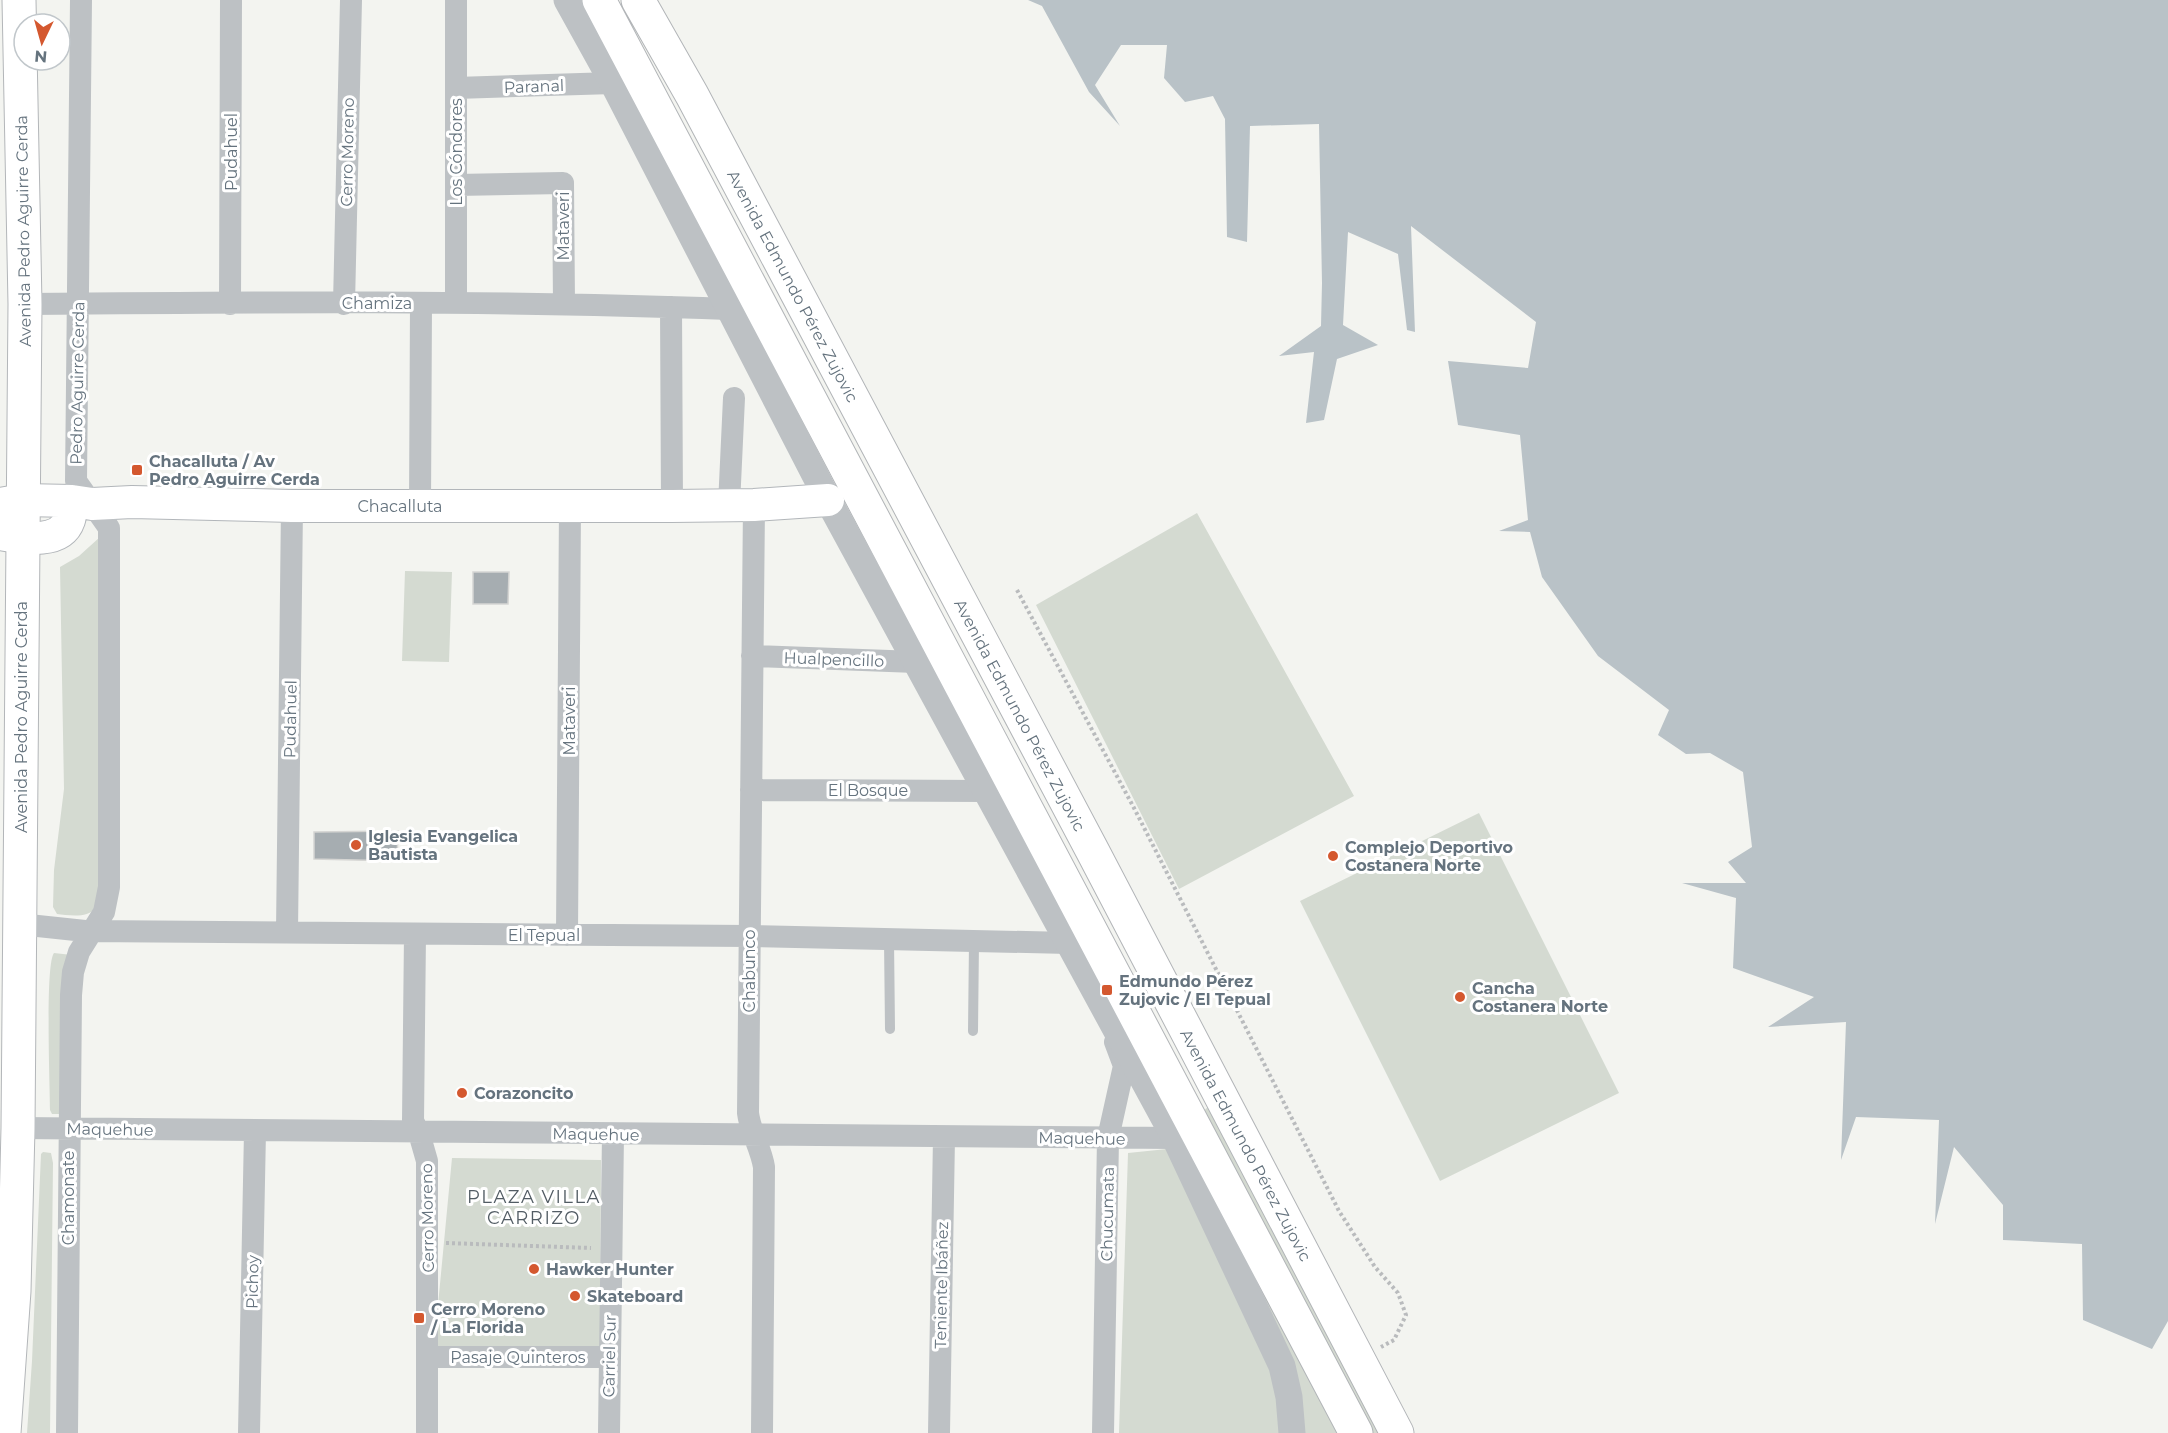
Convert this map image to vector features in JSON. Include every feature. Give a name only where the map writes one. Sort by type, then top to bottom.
[{"type":"main road","name":"Avenida Pedro Aguirre Cerda","points":[[4,1433],[14,1291],[18,1128],[10,915],[11,502],[25,304],[19,0]]},
{"type":"main road","points":[[599,0],[1356,1433]]},
{"type":"main road","name":"Avenida Edmundo Pérez Zujovic","points":[[638,0],[692,95],[1092,850],[1397,1433]]},
{"type":"main road","name":"Chacalluta","points":[[11,502],[292,506],[672,506],[828,500]]},
{"type":"main road","points":[[11,536],[46,537],[60,532],[82,503]]},
{"type":"street","name":"Pedro Aguirre Cerda","points":[[81,0],[75,481],[82,503],[109,528],[109,888],[104,912],[91,930]]},
{"type":"street","name":"Pudahuel","points":[[230,304],[231,0]]},
{"type":"street","name":"Cerro Moreno","points":[[344,304],[351,0]]},
{"type":"street","name":"Los Cóndores","points":[[456,0],[456,303]]},
{"type":"street","points":[[567,0],[613,83],[828,500],[1175,1138],[1282,1366],[1289,1397],[1292,1433]]},
{"type":"street","name":"Paranal","points":[[456,88],[613,83]]},
{"type":"street","name":"Mataveri","points":[[456,185],[563,183],[564,304]]},
{"type":"street","points":[[420,506],[421,303]]},
{"type":"street","name":"Chamiza","points":[[25,304],[456,303],[728,309]]},
{"type":"street","points":[[671,307],[672,506]]},
{"type":"street","points":[[734,398],[741,505]]},
{"type":"street","name":"Chabunco","points":[[741,505],[752,656],[748,1113],[749,1124],[755,1135],[764,1167],[762,1433]]},
{"type":"street","name":"Pudahuel","points":[[288,933],[292,506]]},
{"type":"street","name":"Mataveri","points":[[567,935],[570,506]]},
{"type":"street","name":"Hualpencillo","points":[[752,656],[916,662]]},
{"type":"street","name":"El Bosque","points":[[751,790],[985,791]]},
{"type":"street","name":"El Tepual","points":[[10,915],[91,930],[749,936],[1069,943]]},
{"type":"street","name":"Chamonate","points":[[67,1433],[71,995],[73,972],[79,952],[91,930]]},
{"type":"street","name":"Cerro Moreno","points":[[415,934],[412,1115],[428,1161],[427,1433]]},
{"type":"street","name":"Chucumata","points":[[1101,1001],[1124,1066],[1108,1138],[1103,1433]]},
{"type":"street","name":"Maquehue","points":[[18,1128],[1175,1138]]},
{"type":"street","name":"Pichoy","points":[[249,1433],[255,1131]]},
{"type":"street","name":"Carriel Sur","points":[[609,1433],[608,1357],[613,1134]]},
{"type":"street","name":"Teniente Ibáñez","points":[[939,1433],[944,1137]]},
{"type":"street","name":"Pasaje Quinteros","points":[[427,1357],[608,1357]]},
{"type":"lane","points":[[889,940],[890,1029]]},
{"type":"lane","points":[[973,1031],[974,942]]},
{"type":"path","points":[[1017,590],[1140,818],[1339,1211],[1375,1267],[1398,1293],[1406,1315],[1394,1340],[1357,1356]]},
{"type":"path","points":[[428,1240],[443,1243],[611,1248]]},
{"type":"shaded area","points":[[1028,0],[2168,0],[2168,1321],[2152,1349],[2083,1320],[2082,1244],[2003,1240],[2003,1205],[1954,1147],[1935,1224],[1939,1120],[1856,1117],[1841,1160],[1846,1022],[1768,1027],[1814,997],[1733,968],[1736,898],[1682,883],[1746,883],[1728,862],[1752,847],[1743,772],[1710,753],[1686,754],[1658,735],[1669,710],[1598,656],[1542,577],[1530,532],[1499,531],[1528,520],[1520,435],[1458,425],[1448,361],[1528,368],[1536,322],[1411,226],[1415,332],[1407,330],[1398,254],[1348,232],[1343,325],[1378,345],[1337,359],[1324,420],[1306,423],[1314,352],[1279,356],[1321,326],[1319,124],[1250,126],[1247,242],[1227,237],[1225,119],[1213,96],[1185,102],[1164,78],[1167,45],[1121,45],[1095,85],[1120,126],[1089,92],[1042,6]]},
{"type":"shaded area","points":[[1197,513],[1354,796],[1179,889],[1036,605]]},
{"type":"shaded area","points":[[100,537],[100,889],[95,908],[88,914],[77,916],[57,914],[53,907],[54,870],[64,789],[60,567],[79,556]]},
{"type":"shaded area","points":[[405,571],[452,572],[449,662],[402,661]]},
{"type":"shaded area","name":"Cancha Costanera Norte","points":[[1479,813],[1619,1093],[1440,1181],[1300,901]]},
{"type":"shaded area","points":[[54,953],[72,955],[61,1114],[52,1114],[50,1110],[49,1001],[51,962]]},
{"type":"shaded area","points":[[1210,1105],[1384,1433],[1119,1433],[1128,1153],[1167,1149],[1175,1138]]},
{"type":"shaded area","points":[[51,1153],[53,1163],[50,1433],[27,1433],[41,1154]]},
{"type":"shaded area","name":"PLAZA VILLA CARRIZO","points":[[452,1158],[601,1160],[600,1350],[434,1347]]},
{"type":"building","points":[[473,572],[509,572],[508,604],[473,604]]},
{"type":"building","name":"Iglesia Evangelica Bautista","points":[[398,831],[397,861],[314,859],[314,832]]},
{"type":"place","name":"Chacalluta / Av Pedro Aguirre Cerda","points":[[137,470]]},
{"type":"place","name":"Iglesia Evangelica Bautista","points":[[356,845]]},
{"type":"place","name":"Complejo Deportivo Costanera Norte","points":[[1333,856]]},
{"type":"place","name":"Edmundo Pérez Zujovic / El Tepual","points":[[1107,990]]},
{"type":"place","name":"Cancha Costanera Norte","points":[[1460,997]]},
{"type":"place","name":"Corazoncito","points":[[462,1093]]},
{"type":"place","name":"Hawker Hunter","points":[[534,1269]]},
{"type":"place","name":"Skateboard","points":[[575,1296]]},
{"type":"place","name":"Cerro Moreno / La Florida","points":[[419,1318]]},
{"type":"district","name":"PLAZA VILLA CARRIZO","points":[[534,1207]]}]
